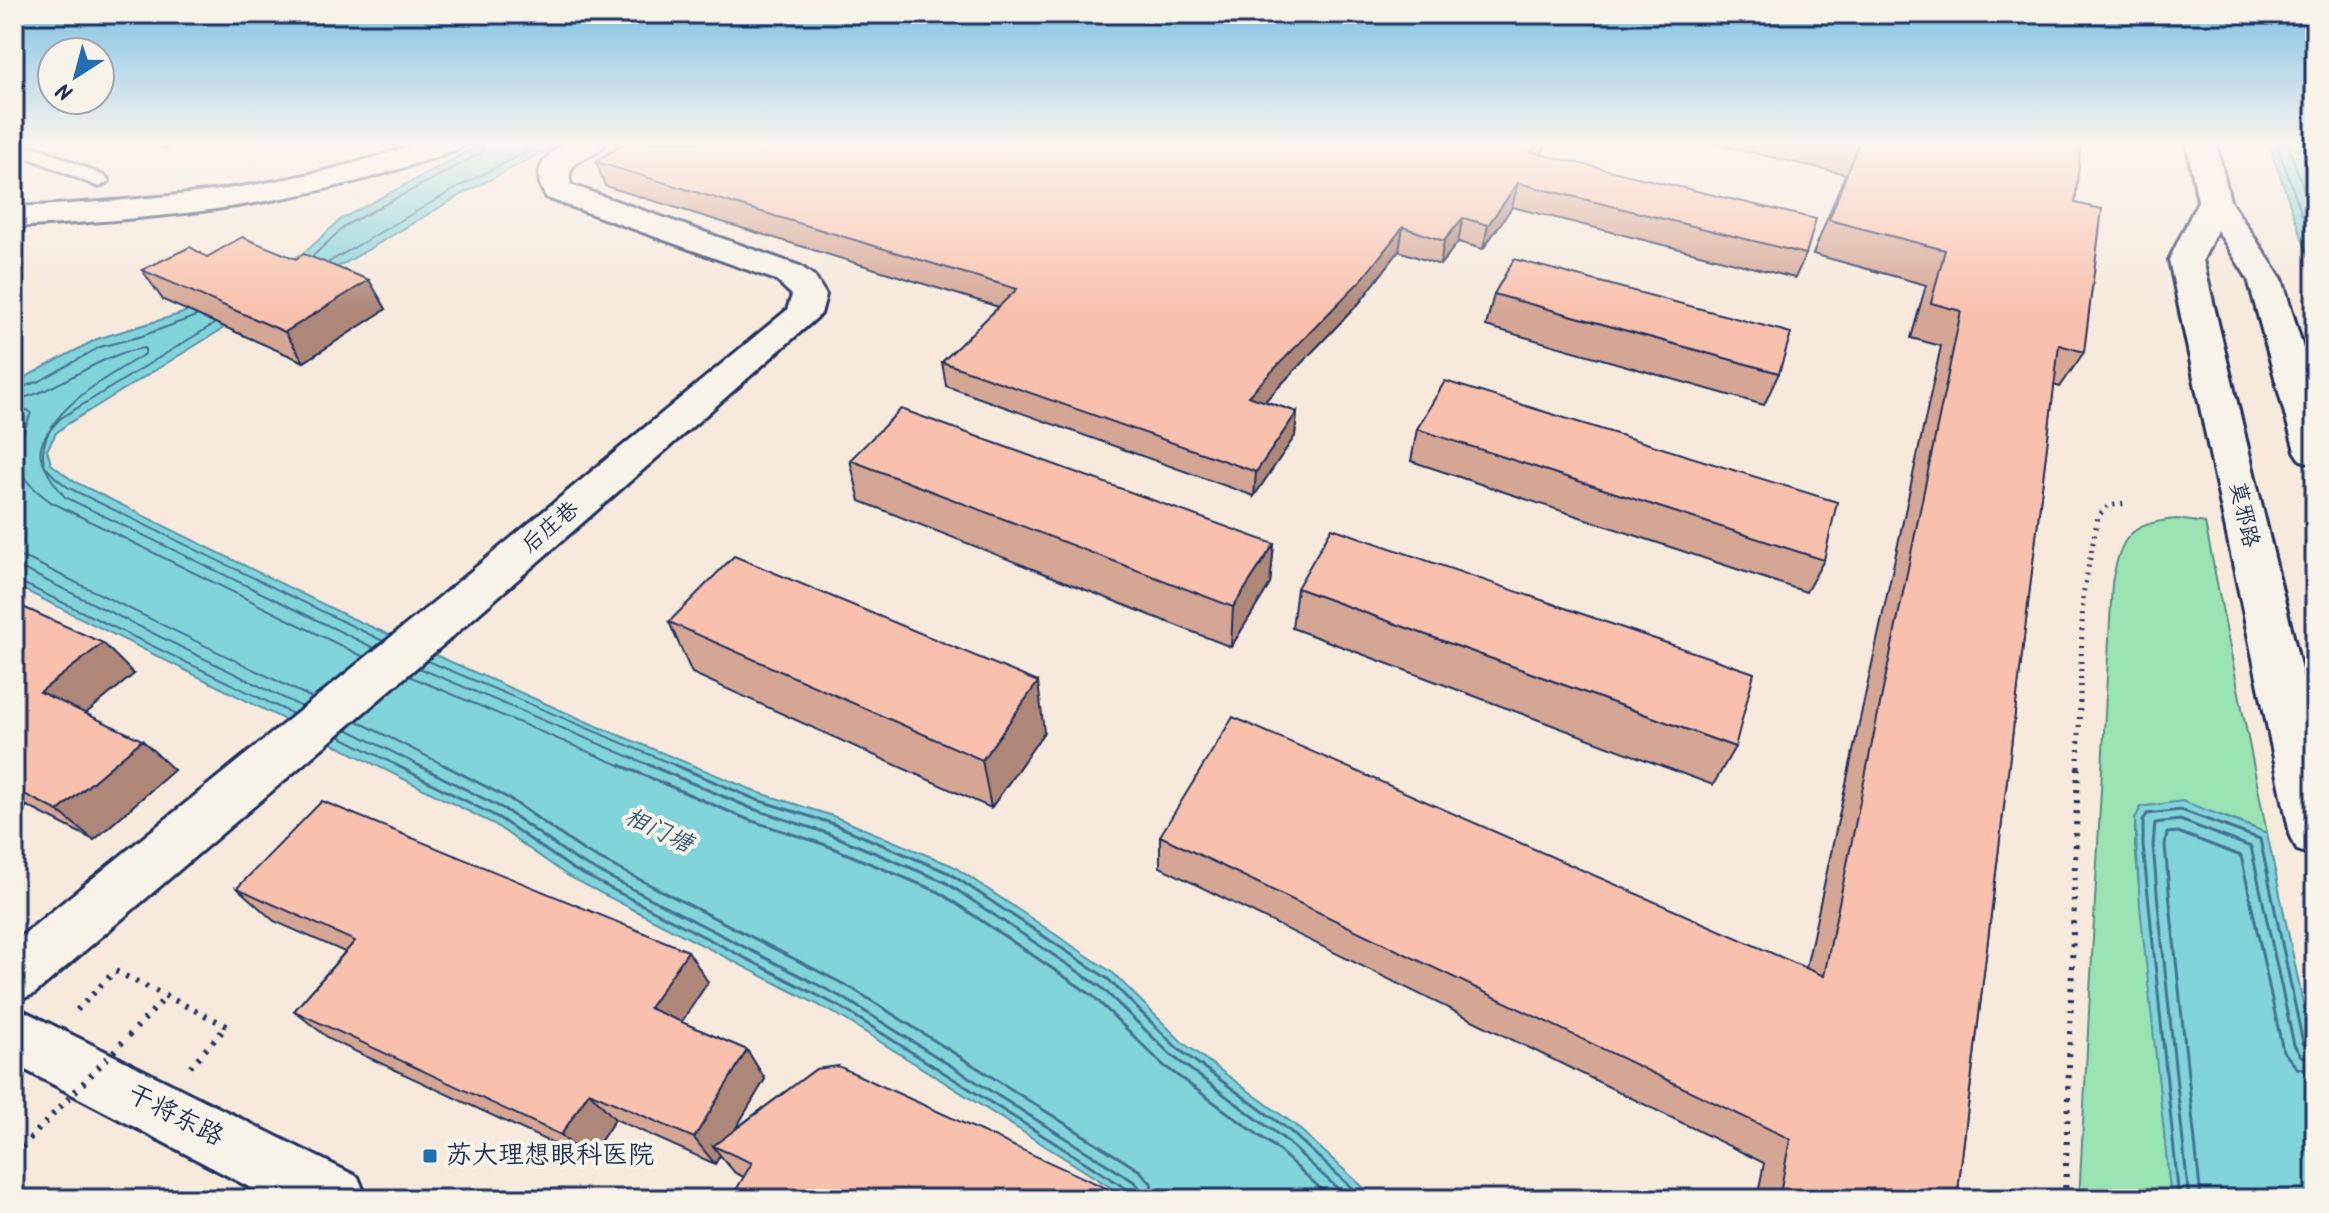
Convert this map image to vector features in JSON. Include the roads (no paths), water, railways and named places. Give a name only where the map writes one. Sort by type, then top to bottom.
[{"type":"street","points":[[14,217],[172,208],[238,199]]},
{"type":"street","name":"后庄巷","points":[[14,976],[428,632],[797,320],[807,306],[809,295],[802,283],[770,264],[578,199]]},
{"type":"street","points":[[2214,201],[2265,279],[2315,451]]},
{"type":"street","name":"莫邪路","points":[[2214,201],[2186,260],[2315,834]]},
{"type":"street","name":"干将东路","points":[[14,1034],[336,1199]]},
{"type":"water","name":"相门塘","points":[[379,199],[455,199],[345,263],[258,307],[66,425],[56,433],[47,450],[51,464],[73,481],[349,617],[592,724],[760,793],[833,816],[953,866],[1113,973],[1182,1042],[1295,1125],[1376,1199],[1129,1199],[838,1015],[568,876],[494,824],[14,585],[14,383],[97,339],[180,314],[274,272],[310,248],[341,219]]},
{"type":"water","points":[[2288,199],[2315,199],[2315,275]]},
{"type":"water","points":[[2182,801],[2267,833],[2315,1059],[2315,1199],[2171,1199],[2140,906],[2135,819],[2141,807]]},
{"type":"place","name":"苏大理想眼科医院","points":[[430,1156]]}]
